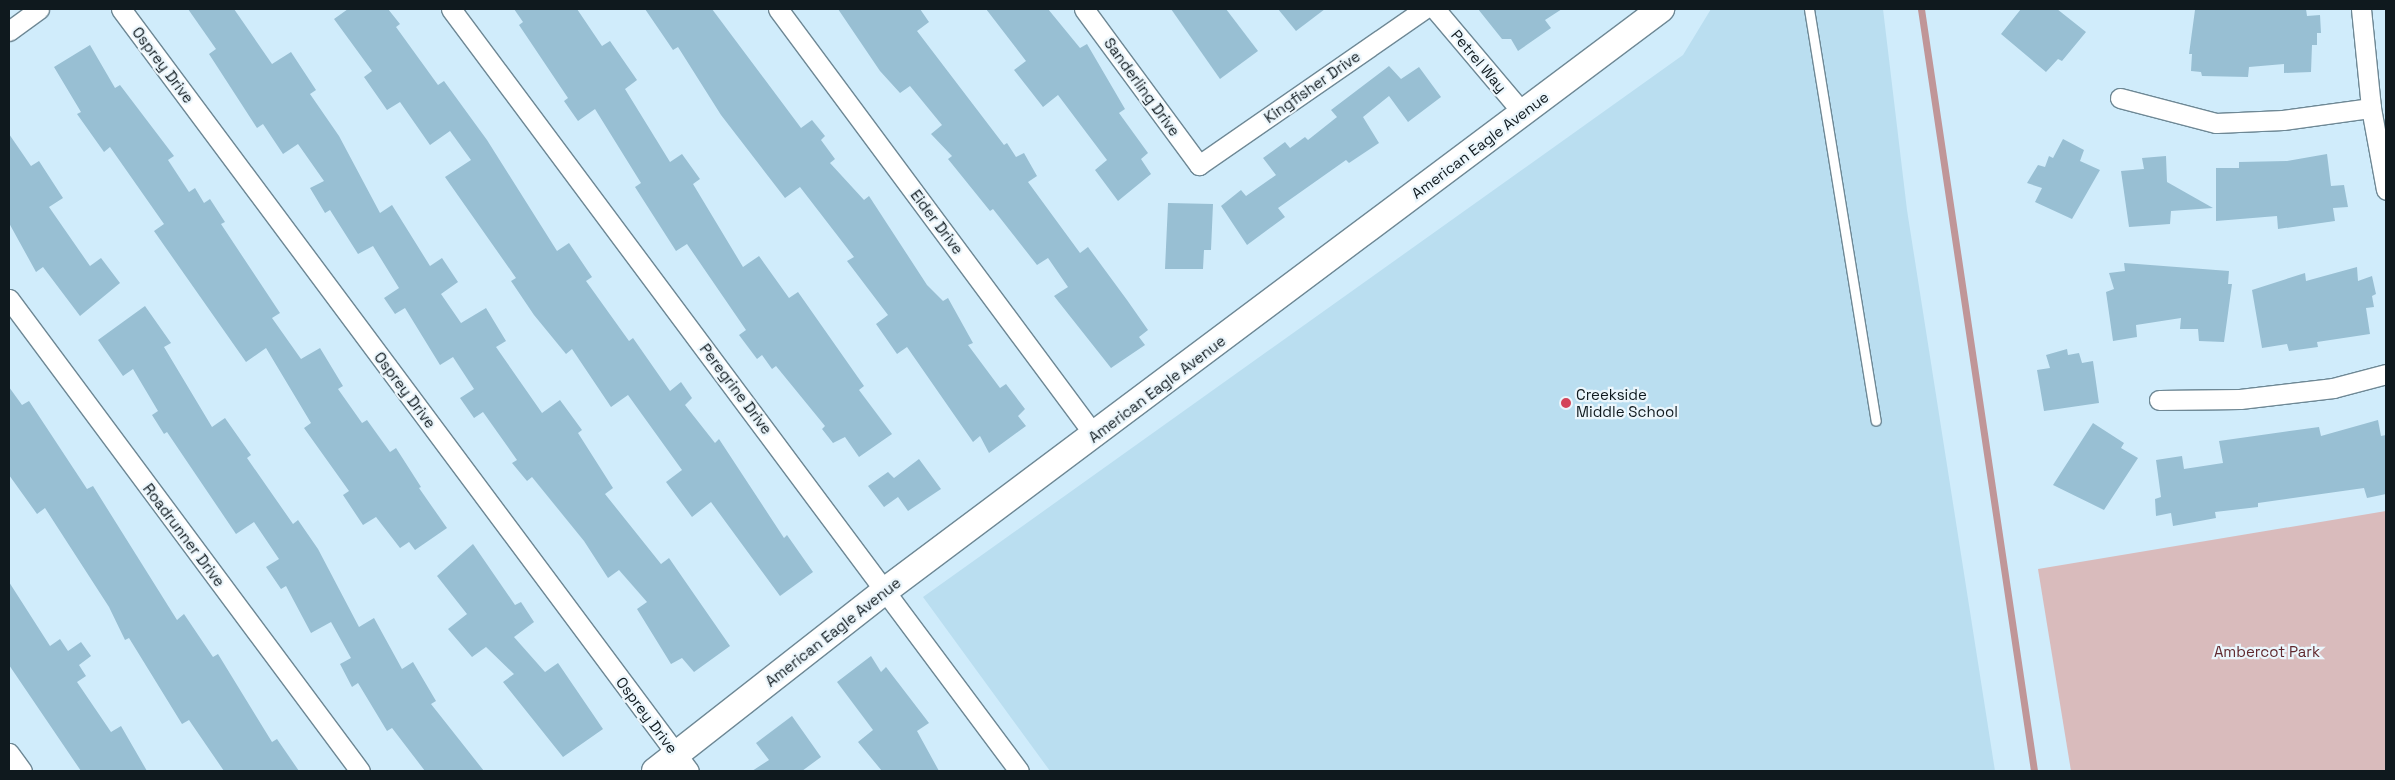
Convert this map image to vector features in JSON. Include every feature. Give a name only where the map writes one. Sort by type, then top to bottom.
[{"type":"street","points":[[9,31],[39,9]]},
{"type":"street","name":"Osprey Drive","points":[[121,9],[683,763]]},
{"type":"street","name":"Peregrine Drive","points":[[451,9],[886,590],[1019,771]]},
{"type":"street","name":"Eider Drive","points":[[778,9],[1095,436]]},
{"type":"street","name":"Sanderling Drive","points":[[1084,9],[1199,165]]},
{"type":"street","name":"Kingfisher Drive","points":[[1199,165],[1424,9]]},
{"type":"street","name":"Petrel Way","points":[[1435,9],[1522,112]]},
{"type":"street","name":"American Eagle Avenue","points":[[655,771],[683,763],[886,590],[1095,436],[1661,9]]},
{"type":"street","points":[[2361,9],[2371,108],[2386,190]]},
{"type":"street","points":[[2120,98],[2216,123],[2283,120],[2371,108]]},
{"type":"street","name":"Roadrunner Drive","points":[[9,299],[360,771]]},
{"type":"street","points":[[2159,400],[2240,399],[2333,388],[2386,374]]},
{"type":"street","points":[[9,753],[22,771]]},
{"type":"lane","points":[[1809,9],[1876,421]]},
{"type":"shaded area","name":"Creekside Middle School","points":[[1711,9],[1883,9],[1907,210],[1995,771],[1050,771],[923,597],[1683,55]]},
{"type":"green space","name":"Ambercot Park","points":[[2386,511],[2386,771],[2071,771],[2038,569]]},
{"type":"building","points":[[188,9],[234,9],[272,64],[291,52],[316,90],[310,94],[339,136],[380,213],[392,205],[430,266],[442,258],[458,282],[441,294],[461,323],[486,308],[506,341],[496,347],[542,413],[560,400],[582,430],[578,433],[613,488],[605,494],[661,564],[669,558],[730,646],[694,672],[682,658],[671,664],[637,609],[647,602],[619,570],[608,578],[584,541],[532,477],[527,481],[512,463],[517,460],[483,412],[474,418],[460,398],[474,389],[453,357],[440,365],[405,308],[395,314],[384,298],[399,288],[373,246],[358,254],[330,210],[325,213],[310,188],[324,181],[298,144],[283,154],[263,124],[257,128],[209,54],[216,49]]},
{"type":"building","points":[[348,9],[388,9],[400,24],[396,27],[438,85],[444,81],[487,140],[557,251],[569,243],[592,277],[586,281],[629,341],[633,338],[670,391],[681,382],[692,398],[685,405],[715,443],[719,439],[784,538],[787,535],[813,572],[780,596],[711,502],[692,517],[666,482],[682,470],[628,395],[611,407],[572,349],[566,354],[534,315],[511,281],[516,278],[445,177],[471,160],[450,131],[430,145],[400,102],[387,110],[364,77],[372,71],[334,19]]},
{"type":"building","points":[[514,9],[577,9],[602,46],[610,41],[637,80],[625,89],[670,162],[682,154],[700,179],[693,184],[743,267],[759,256],[789,298],[798,292],[864,386],[859,390],[892,434],[859,457],[845,437],[833,443],[822,429],[825,426],[776,366],[772,369],[762,355],[757,359],[739,335],[746,330],[687,244],[676,251],[635,187],[641,183],[595,109],[578,121],[564,101],[568,98],[519,25],[523,22]]},
{"type":"building","points":[[645,9],[712,9],[801,128],[812,120],[825,136],[821,140],[835,159],[830,163],[864,200],[869,196],[927,285],[943,301],[948,298],[973,343],[968,345],[1000,388],[1006,384],[1025,409],[1018,416],[1026,426],[989,453],[980,436],[973,442],[907,347],[897,354],[876,324],[888,315],[847,261],[854,257],[800,187],[785,198],[721,115],[678,47],[673,50]]},
{"type":"building","points":[[838,9],[920,9],[929,22],[917,31],[1004,145],[1007,143],[1016,157],[1024,153],[1037,176],[1028,182],[1080,253],[1088,247],[1127,300],[1148,330],[1139,337],[1145,345],[1111,368],[1054,296],[1068,287],[1048,258],[1037,265],[993,209],[990,211],[948,159],[952,156],[931,134],[942,125],[910,86],[900,93],[880,71]]},
{"type":"building","points":[[986,9],[1048,9],[1080,48],[1087,44],[1125,109],[1119,113],[1148,153],[1141,159],[1151,174],[1118,201],[1095,170],[1107,160],[1058,95],[1043,107],[1014,70],[1026,61]]},
{"type":"building","points":[[1171,9],[1226,9],[1258,51],[1220,79]]},
{"type":"building","points":[[1278,9],[1325,9],[1296,31]]},
{"type":"building","points":[[1478,9],[1562,9],[1545,20],[1551,28],[1518,51],[1511,39],[1502,39]]},
{"type":"building","points":[[2021,9],[2057,9],[2086,32],[2062,61],[2058,59],[2046,72],[2001,34]]},
{"type":"building","points":[[2306,9],[2307,16],[2320,15],[2321,33],[2317,33],[2317,45],[2312,45],[2311,72],[2284,73],[2284,64],[2249,67],[2248,77],[2202,76],[2201,72],[2191,71],[2192,54],[2189,54],[2195,10]]},
{"type":"building","points":[[90,45],[115,88],[120,85],[174,156],[168,160],[189,192],[195,188],[204,203],[210,199],[225,222],[221,224],[280,313],[272,318],[301,359],[320,348],[343,386],[338,389],[362,423],[367,420],[390,452],[396,448],[421,487],[419,488],[447,528],[415,550],[409,542],[400,548],[376,517],[363,525],[343,495],[349,491],[304,428],[311,423],[266,348],[246,362],[154,231],[164,224],[110,147],[104,152],[77,114],[81,112],[54,67]]},
{"type":"building","points":[[1389,66],[1401,79],[1419,67],[1441,97],[1408,122],[1389,96],[1363,117],[1379,143],[1349,163],[1346,160],[1278,208],[1285,217],[1247,245],[1221,206],[1241,190],[1246,196],[1276,175],[1263,158],[1285,142],[1290,148],[1305,137],[1308,140],[1337,117],[1331,110]]},
{"type":"building","points":[[9,134],[31,166],[39,161],[63,198],[49,207],[90,266],[101,258],[120,283],[80,316],[43,267],[36,272],[9,223]]},
{"type":"building","points":[[2063,139],[2084,150],[2080,161],[2100,170],[2072,219],[2035,202],[2042,188],[2027,183],[2038,165],[2045,167],[2049,156],[2053,158]]},
{"type":"building","points":[[2327,154],[2331,186],[2344,185],[2348,207],[2333,208],[2335,221],[2278,229],[2277,216],[2216,221],[2216,168],[2239,168],[2239,162],[2287,161]]},
{"type":"building","points":[[2166,156],[2167,182],[2213,208],[2171,211],[2170,224],[2129,227],[2121,171],[2144,169],[2142,158]]},
{"type":"building","points":[[1168,203],[1213,204],[1211,250],[1204,250],[1203,269],[1165,269]]},
{"type":"building","points":[[2124,263],[2229,271],[2228,284],[2232,284],[2224,342],[2199,341],[2198,329],[2180,329],[2181,318],[2136,325],[2137,337],[2113,341],[2106,292],[2114,289],[2109,273],[2125,271]]},
{"type":"building","points":[[2357,267],[2358,281],[2372,276],[2376,294],[2372,296],[2374,307],[2366,308],[2370,334],[2317,342],[2318,347],[2289,351],[2287,344],[2262,348],[2252,290],[2305,273],[2306,281]]},
{"type":"building","points":[[145,306],[171,343],[164,347],[212,427],[225,418],[251,455],[247,458],[293,524],[298,520],[318,549],[359,627],[374,618],[402,669],[413,662],[436,701],[431,704],[484,771],[425,771],[392,728],[387,731],[358,683],[352,687],[340,664],[351,658],[331,622],[311,633],[286,586],[281,589],[266,567],[279,559],[254,522],[236,534],[167,432],[164,434],[152,415],[158,411],[133,369],[123,376],[98,340]]},
{"type":"building","points":[[2067,349],[2068,355],[2079,353],[2082,363],[2093,361],[2099,403],[2044,411],[2037,370],[2050,368],[2046,355]]},
{"type":"building","points":[[9,387],[22,405],[29,401],[87,489],[93,486],[177,620],[184,614],[213,657],[218,654],[272,742],[277,739],[299,771],[224,771],[189,720],[182,724],[129,638],[125,640],[109,607],[45,508],[37,514],[9,475]]},
{"type":"building","points":[[2378,420],[2381,436],[2386,435],[2386,494],[2367,498],[2364,488],[2258,503],[2258,507],[2215,512],[2216,518],[2173,526],[2171,513],[2156,516],[2155,499],[2161,497],[2156,460],[2182,456],[2184,469],[2223,463],[2219,441],[2319,427],[2321,436]]},
{"type":"building","points":[[2093,423],[2124,443],[2121,448],[2138,458],[2104,510],[2053,485]]},
{"type":"building","points":[[919,459],[941,489],[908,511],[898,497],[884,507],[868,486],[888,472],[894,478]]},
{"type":"building","points":[[473,544],[515,605],[521,602],[534,622],[514,637],[545,672],[558,663],[603,729],[563,757],[503,682],[514,674],[486,647],[472,657],[448,629],[467,614],[437,576]]},
{"type":"building","points":[[9,582],[50,646],[60,639],[68,651],[81,642],[91,656],[79,665],[86,676],[77,682],[111,732],[121,726],[147,771],[81,771],[9,665]]},
{"type":"building","points":[[871,656],[881,672],[886,667],[929,723],[917,731],[939,771],[882,771],[858,742],[873,730],[837,682]]},
{"type":"building","points":[[792,716],[821,757],[802,771],[752,771],[769,760],[756,743]]},
{"type":"waterway","points":[[1921,9],[2034,771]]},
{"type":"place","name":"Creekside Middle School","points":[[1566,403]]}]
